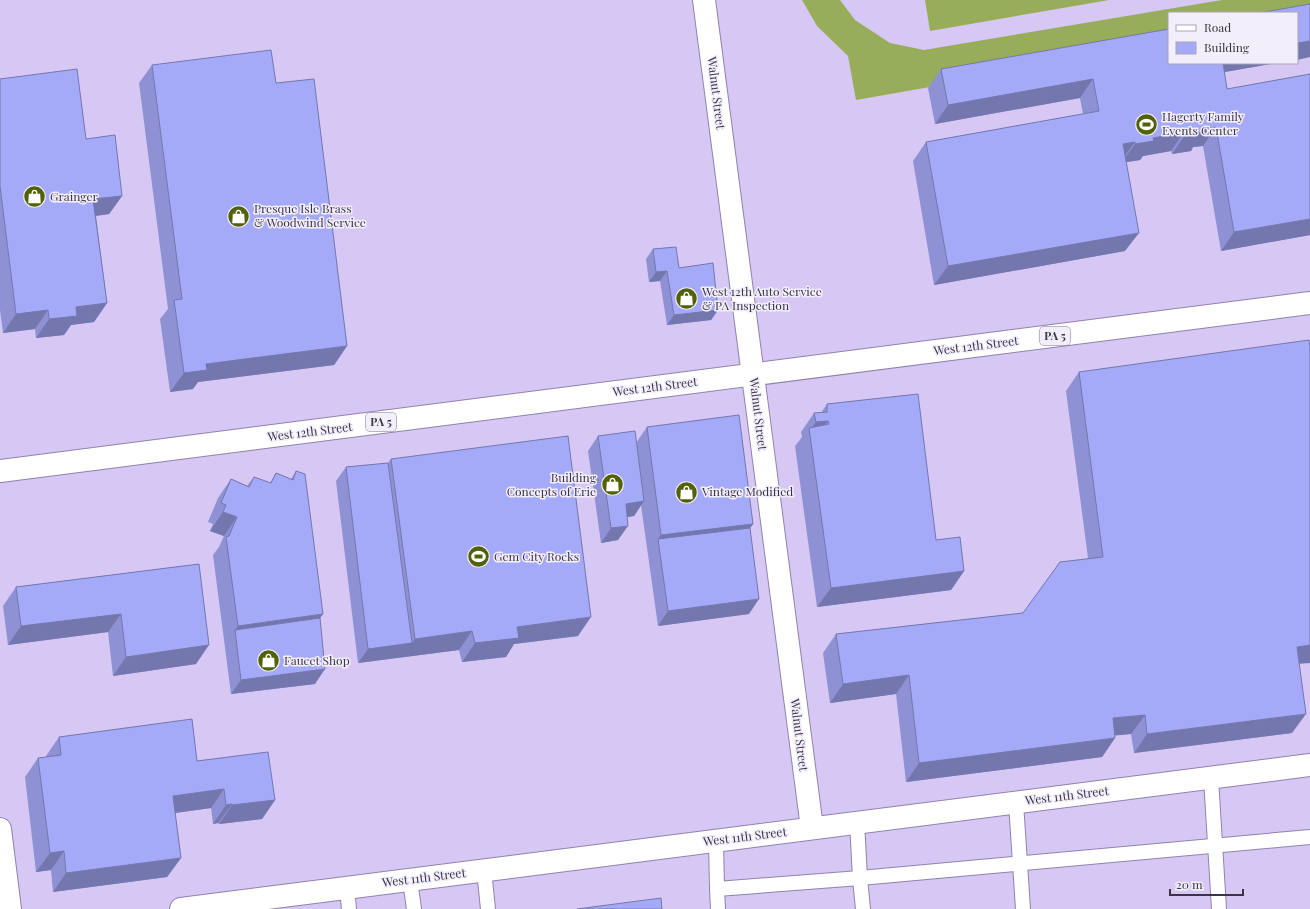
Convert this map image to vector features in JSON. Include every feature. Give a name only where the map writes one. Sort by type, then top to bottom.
[{"type":"street","name":"Walnut Street","points":[[704,0],[812,828]]},
{"type":"street","name":"West 12th Street","points":[[0,471],[1310,303]]},
{"type":"street","name":"West 11th Street","points":[[181,909],[348,898],[410,880],[1310,765]]},
{"type":"street","points":[[0,829],[10,909]]},
{"type":"lane","points":[[1211,778],[1219,909]]},
{"type":"lane","points":[[1016,803],[1024,909]]},
{"type":"lane","points":[[857,822],[862,909]]},
{"type":"lane","points":[[717,889],[1020,864],[1310,837]]},
{"type":"lane","points":[[716,841],[718,909]]},
{"type":"lane","points":[[484,870],[488,909]]},
{"type":"lane","points":[[410,880],[414,909]]},
{"type":"green space","points":[[802,0],[840,0],[855,20],[890,43],[924,50],[1222,0],[1310,0],[1310,21],[1298,14],[1298,12],[1168,12],[1168,45],[856,100],[848,56],[817,26]]},
{"type":"green space","points":[[925,0],[1109,0],[930,31]]},
{"type":"building","points":[[1310,4],[1310,41],[1298,43],[1298,12],[1265,12]]},
{"type":"building","points":[[1168,29],[1168,64],[1223,64],[1227,89],[1310,74],[1310,219],[1234,232],[1216,127],[1203,129],[1204,132],[1185,135],[1184,132],[1153,138],[1154,141],[1123,144],[1139,233],[948,266],[926,142],[1099,111],[1093,79],[948,105],[941,69]]},
{"type":"building","points":[[271,50],[276,83],[314,79],[347,346],[206,364],[207,370],[184,373],[174,300],[182,299],[152,65]]},
{"type":"building","points":[[77,69],[86,139],[115,135],[122,196],[93,199],[107,303],[76,307],[77,316],[49,319],[48,310],[16,314],[0,186],[0,79]]},
{"type":"building","points":[[676,247],[679,268],[713,263],[718,310],[674,315],[667,271],[656,272],[653,249]]},
{"type":"building","points":[[1309,340],[1310,645],[1297,647],[1306,714],[1147,734],[1145,715],[1113,718],[1115,738],[919,763],[909,675],[843,684],[836,634],[1023,613],[1060,562],[1103,557],[1079,372]]},
{"type":"building","points":[[918,394],[936,540],[960,537],[964,571],[831,588],[809,428],[829,424],[828,421],[816,422],[814,413],[827,412],[827,404]]},
{"type":"building","points":[[739,415],[753,524],[661,535],[647,427]]},
{"type":"building","points":[[635,431],[644,501],[626,504],[628,526],[611,528],[598,436]]},
{"type":"building","points":[[568,436],[591,617],[517,627],[519,638],[475,643],[472,631],[415,639],[391,459]]},
{"type":"building","points":[[388,463],[412,643],[368,649],[346,467]]},
{"type":"building","points":[[296,471],[305,474],[323,614],[238,626],[226,537],[229,536],[237,517],[223,512],[226,505],[221,503],[231,479],[249,487],[254,477],[271,483],[276,473],[293,480]]},
{"type":"building","points":[[750,528],[759,599],[668,611],[658,539]]},
{"type":"building","points":[[199,564],[209,645],[126,657],[121,614],[21,626],[16,587]]},
{"type":"building","points":[[320,618],[325,669],[241,680],[235,630]]},
{"type":"building","points":[[192,719],[197,761],[268,752],[275,800],[226,805],[224,789],[173,796],[181,858],[66,873],[64,851],[50,853],[38,758],[61,755],[59,737]]},
{"type":"building","points":[[661,898],[662,909],[577,909]]},
{"type":"place","name":"Hagerty Family Events Center","points":[[1146,124]]},
{"type":"place","name":"Grainger","points":[[34,197]]},
{"type":"place","name":"Presque Isle Brass & Woodwind Service","points":[[239,216]]},
{"type":"place","name":"West 12th Auto Service & PA Inspection","points":[[686,299]]},
{"type":"place","name":"Building Concepts of Erie","points":[[612,485]]},
{"type":"place","name":"Vintage Modified","points":[[687,492]]},
{"type":"place","name":"Gem City Rocks","points":[[479,557]]},
{"type":"place","name":"Faucet Shop","points":[[269,661]]}]
